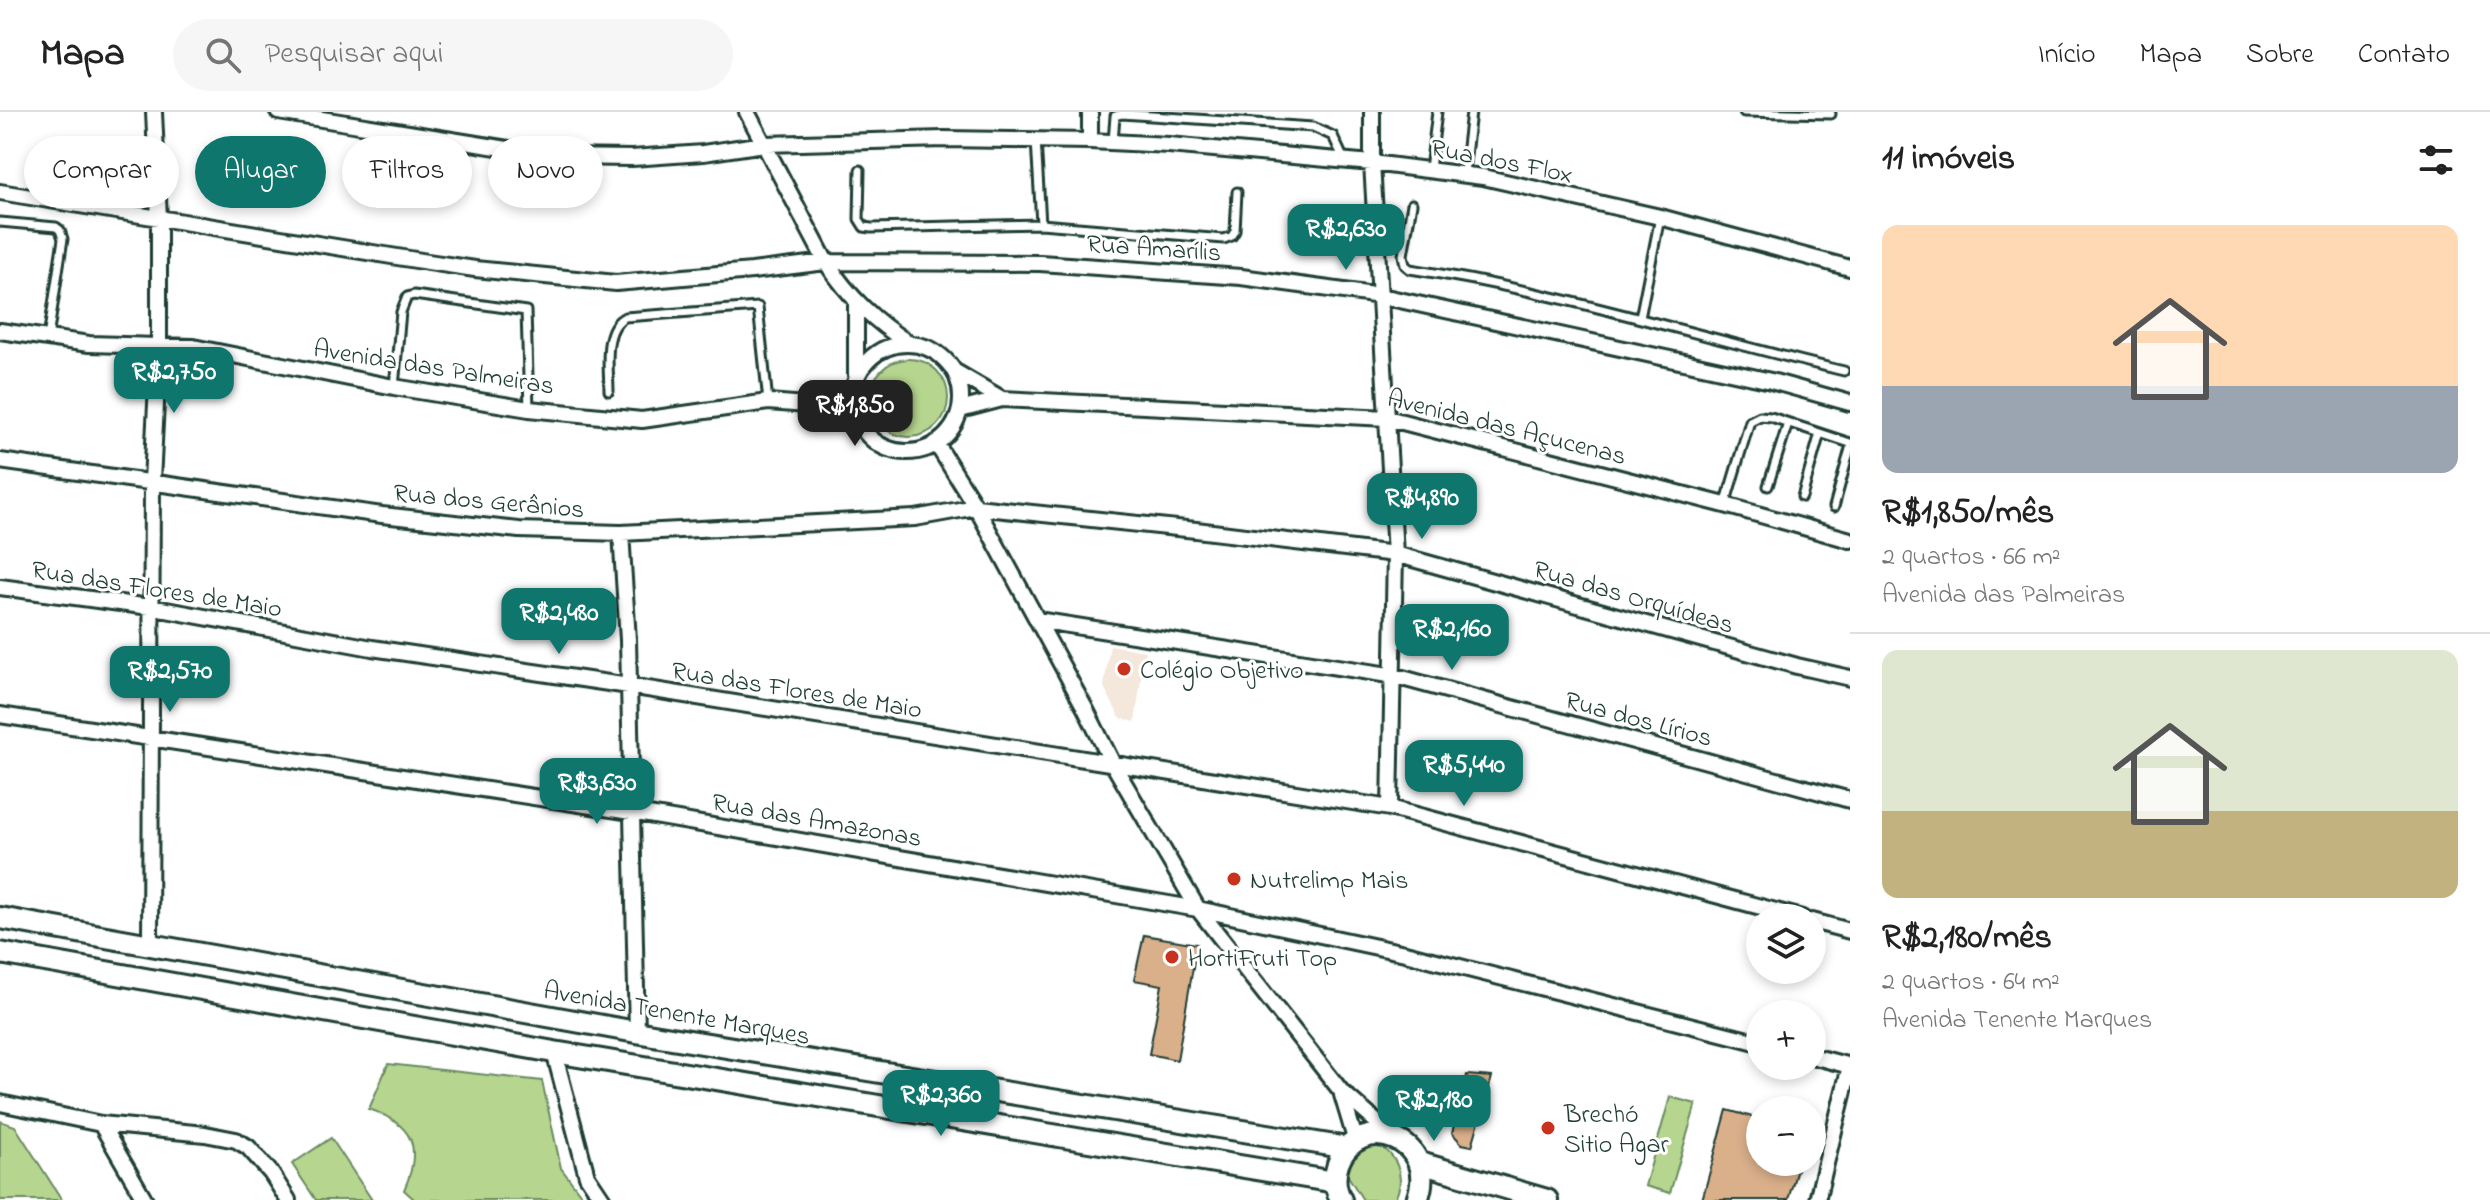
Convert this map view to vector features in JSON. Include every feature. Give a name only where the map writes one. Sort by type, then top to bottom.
[{"type":"main road","name":"Avenida Tenente Marques","points":[[0,918],[637,1032],[1352,1145],[1375,1135],[1395,1138]]},
{"type":"main road","points":[[0,953],[1338,1191],[1336,1170],[1352,1145]]},
{"type":"main road","points":[[1395,1138],[1410,1148],[1420,1163],[1422,1188],[1417,1200]]},
{"type":"main road","points":[[1420,1163],[1547,1200]]},
{"type":"street","points":[[150,946],[150,607],[159,346],[159,219],[154,112]]},
{"type":"street","name":"Rua dos Flox","points":[[278,112],[558,157],[632,158],[703,153],[765,144],[944,139],[1113,142],[1344,160],[1483,177],[1660,217],[1850,268]]},
{"type":"street","points":[[747,112],[826,262],[856,303],[884,328],[910,344],[936,352],[954,371],[959,384],[960,410],[949,433],[936,443],[922,450],[906,452],[891,449],[867,434],[859,422],[853,394],[856,380],[856,303]]},
{"type":"street","points":[[1090,112],[1090,141]]},
{"type":"street","points":[[1372,112],[1372,163],[1395,554],[1395,676],[1390,808]]},
{"type":"street","name":"Rua Amarílis","points":[[0,192],[475,269],[616,283],[826,262],[1040,263],[1241,277],[1381,296],[1771,381],[1850,403]]},
{"type":"street","name":"Avenida das Palmeiras","points":[[0,331],[89,344],[193,347],[394,387],[529,409],[642,420],[768,402],[807,405],[859,422]]},
{"type":"street","points":[[856,380],[873,356],[897,345],[910,344]]},
{"type":"street","name":"Avenida das Açucenas","points":[[954,371],[1002,399]]},
{"type":"street","name":"Avenida das Açucenas","points":[[960,410],[1002,399],[1387,418],[1850,540]]},
{"type":"street","points":[[936,443],[976,507],[1113,764],[1198,909],[1341,1091],[1395,1138]]},
{"type":"street","name":"Rua dos Gerânios","points":[[0,461],[382,515],[519,530],[621,533],[915,518],[976,507]]},
{"type":"street","name":"Rua das Orquídeas","points":[[976,507],[1395,554],[1850,678]]},
{"type":"street","points":[[621,533],[628,640],[637,1032]]},
{"type":"street","name":"Rua das Flores de Maio","points":[[0,587],[150,607],[372,648],[1390,808],[1750,904]]},
{"type":"street","name":"Rua dos Lírios","points":[[1037,620],[1395,676],[1850,800]]},
{"type":"street","name":"Rua das Amazonas","points":[[0,715],[631,812],[1198,909],[1405,953],[1746,1039]]},
{"type":"street","points":[[1826,925],[1850,931]]},
{"type":"street","points":[[554,1052],[587,1176],[603,1200]]},
{"type":"street","points":[[1817,1200],[1850,1066],[1826,1060]]},
{"type":"street","points":[[1341,1091],[1352,1145]]},
{"type":"street","points":[[0,1103],[101,1124],[236,1140],[248,1147],[271,1173],[288,1200]]},
{"type":"street","points":[[101,1124],[145,1200]]},
{"type":"lane","points":[[1430,170],[1437,112]]},
{"type":"lane","points":[[1464,175],[1471,112]]},
{"type":"lane","points":[[1744,112],[1831,114]]},
{"type":"lane","points":[[1113,142],[1115,116],[1122,114],[1313,127],[1333,136],[1344,160]]},
{"type":"lane","points":[[1036,140],[1041,224]]},
{"type":"lane","points":[[860,170],[859,219],[864,227],[1041,224],[1229,239],[1235,231],[1237,192]]},
{"type":"lane","points":[[1412,204],[1403,255],[1405,265],[1410,269],[1481,280],[1844,371]]},
{"type":"lane","points":[[1640,318],[1660,217]]},
{"type":"lane","points":[[0,222],[56,227],[60,230],[63,239],[48,338]]},
{"type":"lane","points":[[394,387],[401,312],[407,297],[414,295],[526,311],[529,409]]},
{"type":"lane","points":[[609,391],[610,339],[619,320],[625,317],[758,307],[768,402]]},
{"type":"lane","points":[[1725,505],[1750,421],[1760,416],[1850,443]]},
{"type":"lane","points":[[1768,486],[1788,423]]},
{"type":"lane","points":[[1802,497],[1820,433]]},
{"type":"lane","points":[[1834,507],[1850,449]]},
{"type":"shaded area","name":"Colégio Objetivo","points":[[1110,645],[1145,651],[1135,722],[1120,718],[1104,687]]},
{"type":"green space","points":[[909,359],[924,362],[937,370],[945,383],[948,398],[945,413],[937,426],[924,434],[909,437],[894,434],[881,426],[873,413],[870,398],[873,383],[881,370],[894,362]]},
{"type":"green space","points":[[388,1064],[542,1081],[561,1168],[585,1200],[415,1200],[404,1190],[413,1161],[410,1139],[396,1122],[369,1109]]},
{"type":"green space","points":[[1670,1097],[1696,1104],[1670,1193],[1645,1186]]},
{"type":"green space","points":[[0,1121],[15,1126],[62,1200],[0,1200]]},
{"type":"green space","points":[[331,1138],[372,1200],[316,1200],[292,1164]]},
{"type":"green space","points":[[1370,1143],[1387,1151],[1397,1165],[1400,1183],[1394,1200],[1363,1200],[1346,1173],[1352,1156]]},
{"type":"building","points":[[1144,935],[1197,944],[1177,1060],[1149,1054],[1162,985],[1134,980]]},
{"type":"building","points":[[1467,1075],[1492,1077],[1472,1146],[1462,1144],[1452,1133]]},
{"type":"building","points":[[1727,1110],[1746,1115],[1746,1176],[1795,1176],[1788,1200],[1702,1200]]},
{"type":"place","name":"Colégio Objetivo","points":[[1124,669]]},
{"type":"place","name":"Nutrelimp Mais","points":[[1234,879]]},
{"type":"place","name":"HortiFruti Top","points":[[1172,957]]},
{"type":"place","name":"Brechó Sitio Agar","points":[[1548,1128]]}]
